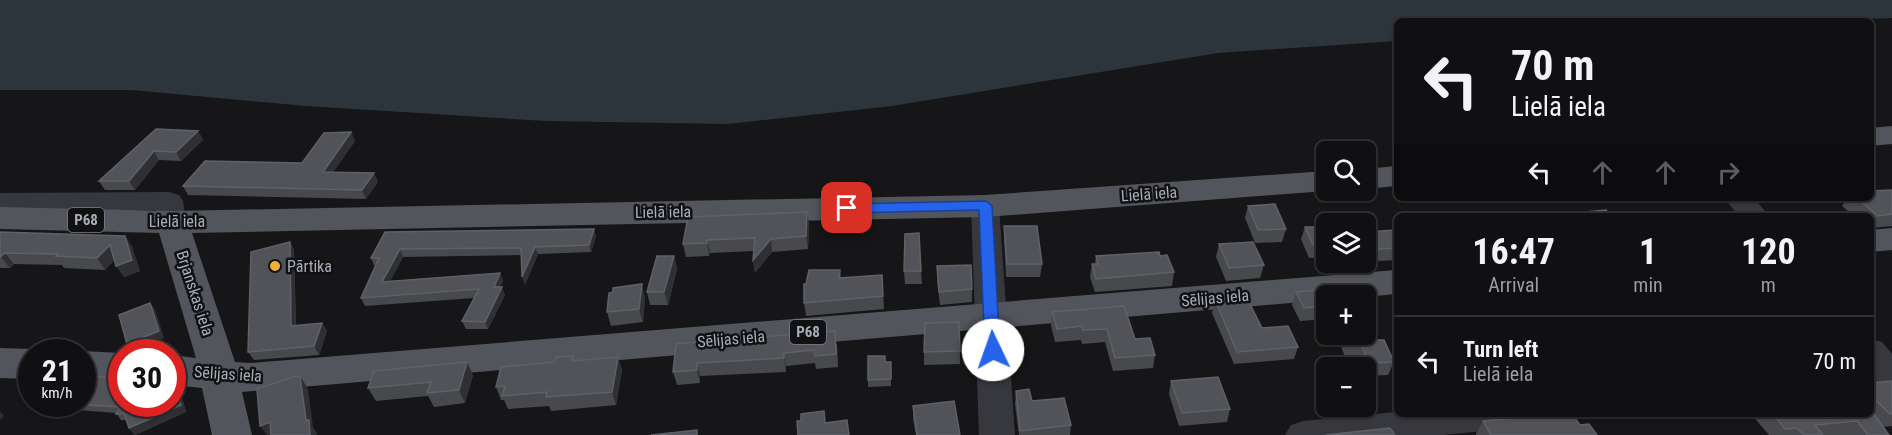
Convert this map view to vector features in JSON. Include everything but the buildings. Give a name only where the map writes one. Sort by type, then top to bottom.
[{"type":"main road","points":[[1874,137],[1892,135]]},
{"type":"main road","points":[[1376,178],[1394,176]]},
{"type":"main road","name":"Lielā iela","points":[[0,218],[172,222],[986,206],[1316,183]]},
{"type":"main road","name":"Brjanskas iela","points":[[172,222],[219,374],[232,435]]},
{"type":"main road","points":[[1874,241],[1892,239]]},
{"type":"main road","name":"Sēlijas iela","points":[[186,371],[250,378],[1394,282]]},
{"type":"main road","points":[[0,363],[18,364]]},
{"type":"street","points":[[0,202],[168,201],[172,222]]},
{"type":"street","points":[[1741,201],[1752,213]]},
{"type":"street","points":[[986,206],[997,435]]},
{"type":"street","points":[[1874,356],[1892,376]]},
{"type":"street","points":[[1874,378],[1892,376]]},
{"type":"street","points":[[1303,435],[1484,417]]},
{"type":"shaded area","points":[[0,0],[1892,0],[1892,18],[1874,19],[1394,18],[1394,41],[1218,53],[892,106],[728,124],[546,121],[306,106],[131,90],[0,90]]},
{"type":"place","name":"Pārtika","points":[[275,266]]},
{"type":"route","points":[[847,208],[986,206],[993,350]]}]
